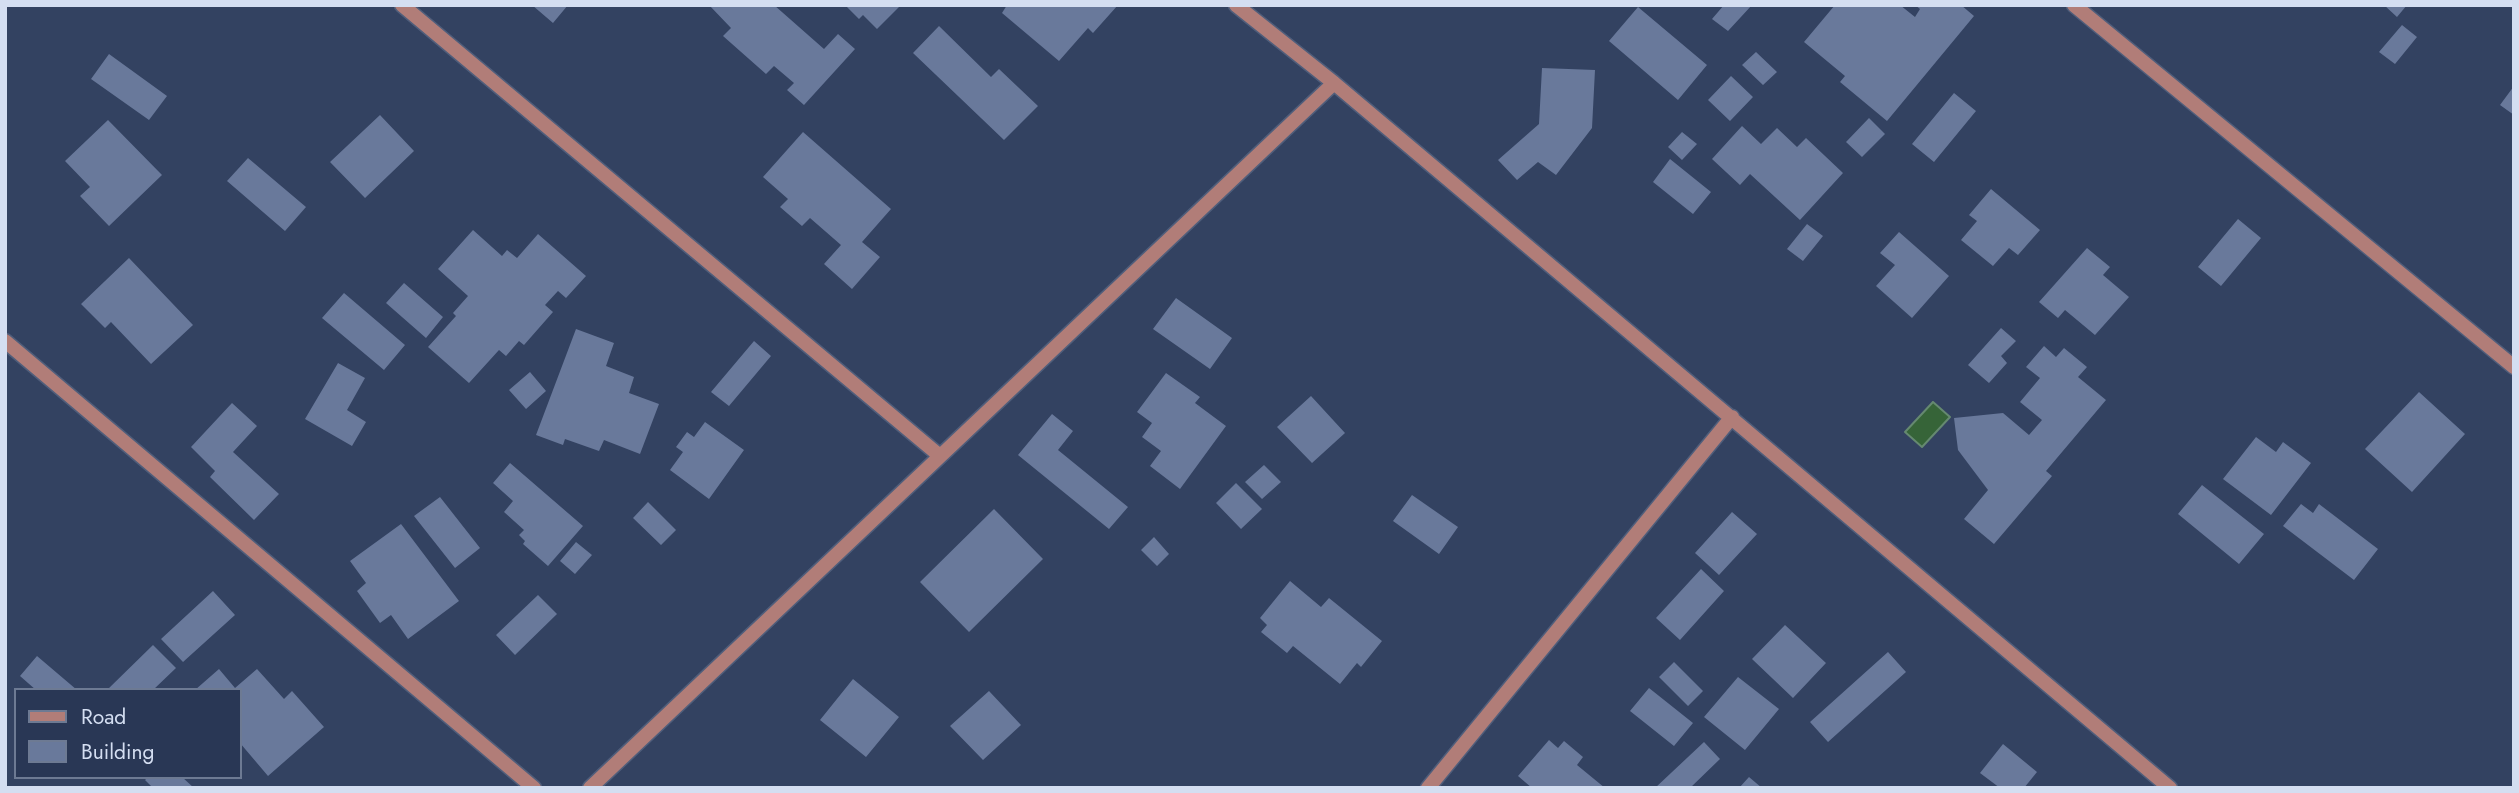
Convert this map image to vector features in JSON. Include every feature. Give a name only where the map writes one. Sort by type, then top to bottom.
[{"type":"street","points":[[402,5],[940,456]]},
{"type":"street","points":[[1236,5],[1334,83],[2170,788]]},
{"type":"street","points":[[2074,5],[2514,367]]},
{"type":"street","points":[[590,788],[1334,83]]},
{"type":"street","points":[[5,341],[534,788]]},
{"type":"street","points":[[1428,788],[1732,417]]},
{"type":"shaded area","points":[[1933,402],[1950,417],[1922,447],[1905,432]]},
{"type":"building","points":[[532,5],[568,5],[553,23]]},
{"type":"building","points":[[709,5],[774,5],[824,49],[838,34],[855,49],[804,105],[787,90],[794,83],[774,66],[766,74],[723,36],[731,28]]},
{"type":"building","points":[[845,5],[901,5],[877,29],[863,15],[859,19]]},
{"type":"building","points":[[1007,5],[1118,5],[1093,33],[1088,28],[1059,61],[1002,13]]},
{"type":"building","points":[[1724,5],[1752,5],[1728,31],[1712,19]]},
{"type":"building","points":[[1835,5],[1900,5],[1915,17],[1920,9],[1915,5],[1961,5],[1974,16],[1887,121],[1840,82],[1845,76],[1804,42]]},
{"type":"building","points":[[2384,5],[2407,5],[2397,17]]},
{"type":"building","points":[[1638,7],[1707,65],[1678,100],[1609,41]]},
{"type":"building","points":[[2402,25],[2417,37],[2395,64],[2379,52]]},
{"type":"building","points":[[939,26],[991,77],[999,69],[1038,106],[1004,140],[913,53]]},
{"type":"building","points":[[1756,52],[1777,72],[1763,85],[1742,65]]},
{"type":"building","points":[[109,54],[167,96],[149,120],[91,79]]},
{"type":"building","points":[[1542,68],[1595,70],[1592,128],[1556,175],[1538,162],[1517,180],[1498,160],[1539,124]]},
{"type":"building","points":[[1731,76],[1753,97],[1730,121],[1708,100]]},
{"type":"building","points":[[2514,86],[2514,115],[2500,105]]},
{"type":"building","points":[[1954,93],[1976,111],[1934,162],[1912,144]]},
{"type":"building","points":[[380,115],[414,151],[365,198],[330,162]]},
{"type":"building","points":[[1869,118],[1885,134],[1862,157],[1846,142]]},
{"type":"building","points":[[108,120],[162,175],[109,226],[80,196],[90,187],[65,161]]},
{"type":"building","points":[[1742,126],[1761,144],[1777,128],[1797,147],[1806,138],[1843,173],[1800,220],[1750,174],[1740,185],[1712,159]]},
{"type":"building","points":[[803,132],[891,209],[862,242],[880,257],[852,289],[824,264],[841,245],[810,218],[802,226],[780,207],[788,199],[763,177]]},
{"type":"building","points":[[1682,132],[1697,144],[1682,160],[1668,147]]},
{"type":"building","points":[[248,158],[306,207],[285,231],[227,181]]},
{"type":"building","points":[[1670,159],[1711,192],[1693,214],[1653,182]]},
{"type":"building","points":[[1991,189],[2040,230],[2018,255],[2009,248],[1993,266],[1961,240],[1977,221],[1969,215]]},
{"type":"building","points":[[2238,219],[2261,238],[2221,286],[2198,267]]},
{"type":"building","points":[[1807,224],[1823,236],[1803,261],[1787,249]]},
{"type":"building","points":[[473,230],[502,256],[507,250],[517,258],[538,234],[586,276],[566,298],[558,291],[545,305],[553,312],[524,345],[519,341],[506,356],[499,350],[469,383],[428,347],[456,316],[453,313],[468,296],[438,269]]},
{"type":"building","points":[[1899,232],[1949,276],[1912,318],[1876,286],[1895,265],[1880,253]]},
{"type":"building","points":[[2087,248],[2110,267],[2103,275],[2129,297],[2095,335],[2065,310],[2058,318],[2039,302]]},
{"type":"building","points":[[129,258],[193,325],[151,364],[111,322],[105,328],[81,304]]},
{"type":"building","points":[[404,283],[443,317],[426,338],[386,303]]},
{"type":"building","points":[[344,293],[405,345],[384,370],[322,318]]},
{"type":"building","points":[[1176,298],[1232,338],[1210,369],[1153,329]]},
{"type":"building","points":[[2001,328],[2016,341],[2001,356],[2007,363],[1989,383],[1968,365]]},
{"type":"building","points":[[576,329],[614,343],[606,366],[634,377],[629,393],[659,404],[640,454],[604,440],[599,451],[565,439],[563,445],[536,435]]},
{"type":"building","points":[[754,341],[771,356],[729,406],[711,392]]},
{"type":"building","points":[[2044,346],[2056,357],[2064,348],[2087,367],[2078,377],[2106,400],[2046,471],[2052,476],[1994,544],[1964,519],[1988,490],[1958,450],[1954,418],[2003,413],[2029,435],[2042,420],[2020,402],[2040,378],[2026,367]]},
{"type":"building","points":[[338,363],[365,378],[347,410],[366,422],[352,446],[305,419]]},
{"type":"building","points":[[530,372],[546,391],[526,409],[509,390]]},
{"type":"building","points":[[1166,373],[1200,397],[1195,403],[1226,426],[1180,489],[1150,466],[1161,451],[1142,437],[1152,423],[1137,412]]},
{"type":"building","points":[[2419,392],[2465,434],[2412,492],[2365,449]]},
{"type":"building","points":[[1311,396],[1345,433],[1312,463],[1277,427]]},
{"type":"building","points":[[232,403],[257,426],[233,452],[279,494],[254,520],[210,477],[215,471],[191,447]]},
{"type":"building","points":[[1052,414],[1073,431],[1058,450],[1128,507],[1109,529],[1018,455]]},
{"type":"building","points":[[705,422],[744,450],[709,499],[670,470],[683,452],[676,447],[687,432],[694,437]]},
{"type":"building","points":[[2256,437],[2276,452],[2283,442],[2311,463],[2271,515],[2223,479]]},
{"type":"building","points":[[510,463],[583,526],[548,566],[523,544],[525,541],[519,535],[524,530],[504,512],[513,501],[493,483]]},
{"type":"building","points":[[1264,465],[1281,482],[1262,499],[1245,482]]},
{"type":"building","points":[[1236,483],[1262,509],[1241,529],[1216,503]]},
{"type":"building","points":[[2202,485],[2264,534],[2239,564],[2178,514]]},
{"type":"building","points":[[1412,495],[1458,527],[1439,554],[1393,521]]},
{"type":"building","points":[[440,497],[480,548],[455,568],[414,516]]},
{"type":"building","points":[[648,502],[676,530],[661,545],[633,518]]},
{"type":"building","points":[[2301,504],[2313,513],[2319,504],[2378,549],[2354,580],[2283,526]]},
{"type":"building","points":[[994,509],[1043,559],[969,632],[920,582]]},
{"type":"building","points":[[1732,512],[1757,534],[1719,575],[1695,553]]},
{"type":"building","points":[[401,524],[459,601],[408,639],[391,615],[380,623],[357,591],[366,583],[350,561]]},
{"type":"building","points":[[1154,537],[1169,554],[1157,566],[1141,550]]},
{"type":"building","points":[[576,542],[592,555],[575,574],[560,561]]},
{"type":"building","points":[[1701,569],[1724,591],[1680,640],[1656,618]]},
{"type":"building","points":[[1290,581],[1321,607],[1329,598],[1382,641],[1361,667],[1357,663],[1340,684],[1293,646],[1287,653],[1261,632],[1267,625],[1260,618]]},
{"type":"building","points":[[213,591],[235,615],[183,662],[161,639]]},
{"type":"building","points":[[538,595],[557,614],[515,655],[496,635]]},
{"type":"building","points":[[1785,625],[1826,663],[1793,698],[1752,659]]},
{"type":"building","points":[[153,645],[176,668],[155,688],[109,688]]},
{"type":"building","points":[[1888,652],[1906,672],[1828,742],[1810,722]]},
{"type":"building","points":[[37,656],[75,688],[34,688],[20,676]]},
{"type":"building","points":[[1674,662],[1703,691],[1688,706],[1659,677]]},
{"type":"building","points":[[219,669],[235,688],[197,688]]},
{"type":"building","points":[[257,669],[284,699],[292,691],[324,727],[268,776],[242,745],[242,688],[235,688]]},
{"type":"building","points":[[1738,677],[1779,709],[1745,750],[1704,717]]},
{"type":"building","points":[[853,679],[899,717],[866,757],[820,720]]},
{"type":"building","points":[[1649,688],[1693,723],[1674,746],[1630,711]]},
{"type":"building","points":[[989,691],[1021,725],[983,760],[950,726]]},
{"type":"building","points":[[1549,740],[1558,748],[1564,741],[1583,757],[1577,765],[1605,788],[1532,788],[1518,776]]},
{"type":"building","points":[[1704,742],[1720,759],[1690,788],[1655,788]]},
{"type":"building","points":[[2003,744],[2037,772],[2024,788],[2000,788],[1980,773]]},
{"type":"building","points":[[1749,777],[1762,788],[1739,788]]},
{"type":"building","points":[[184,779],[194,788],[153,788],[145,780]]}]
